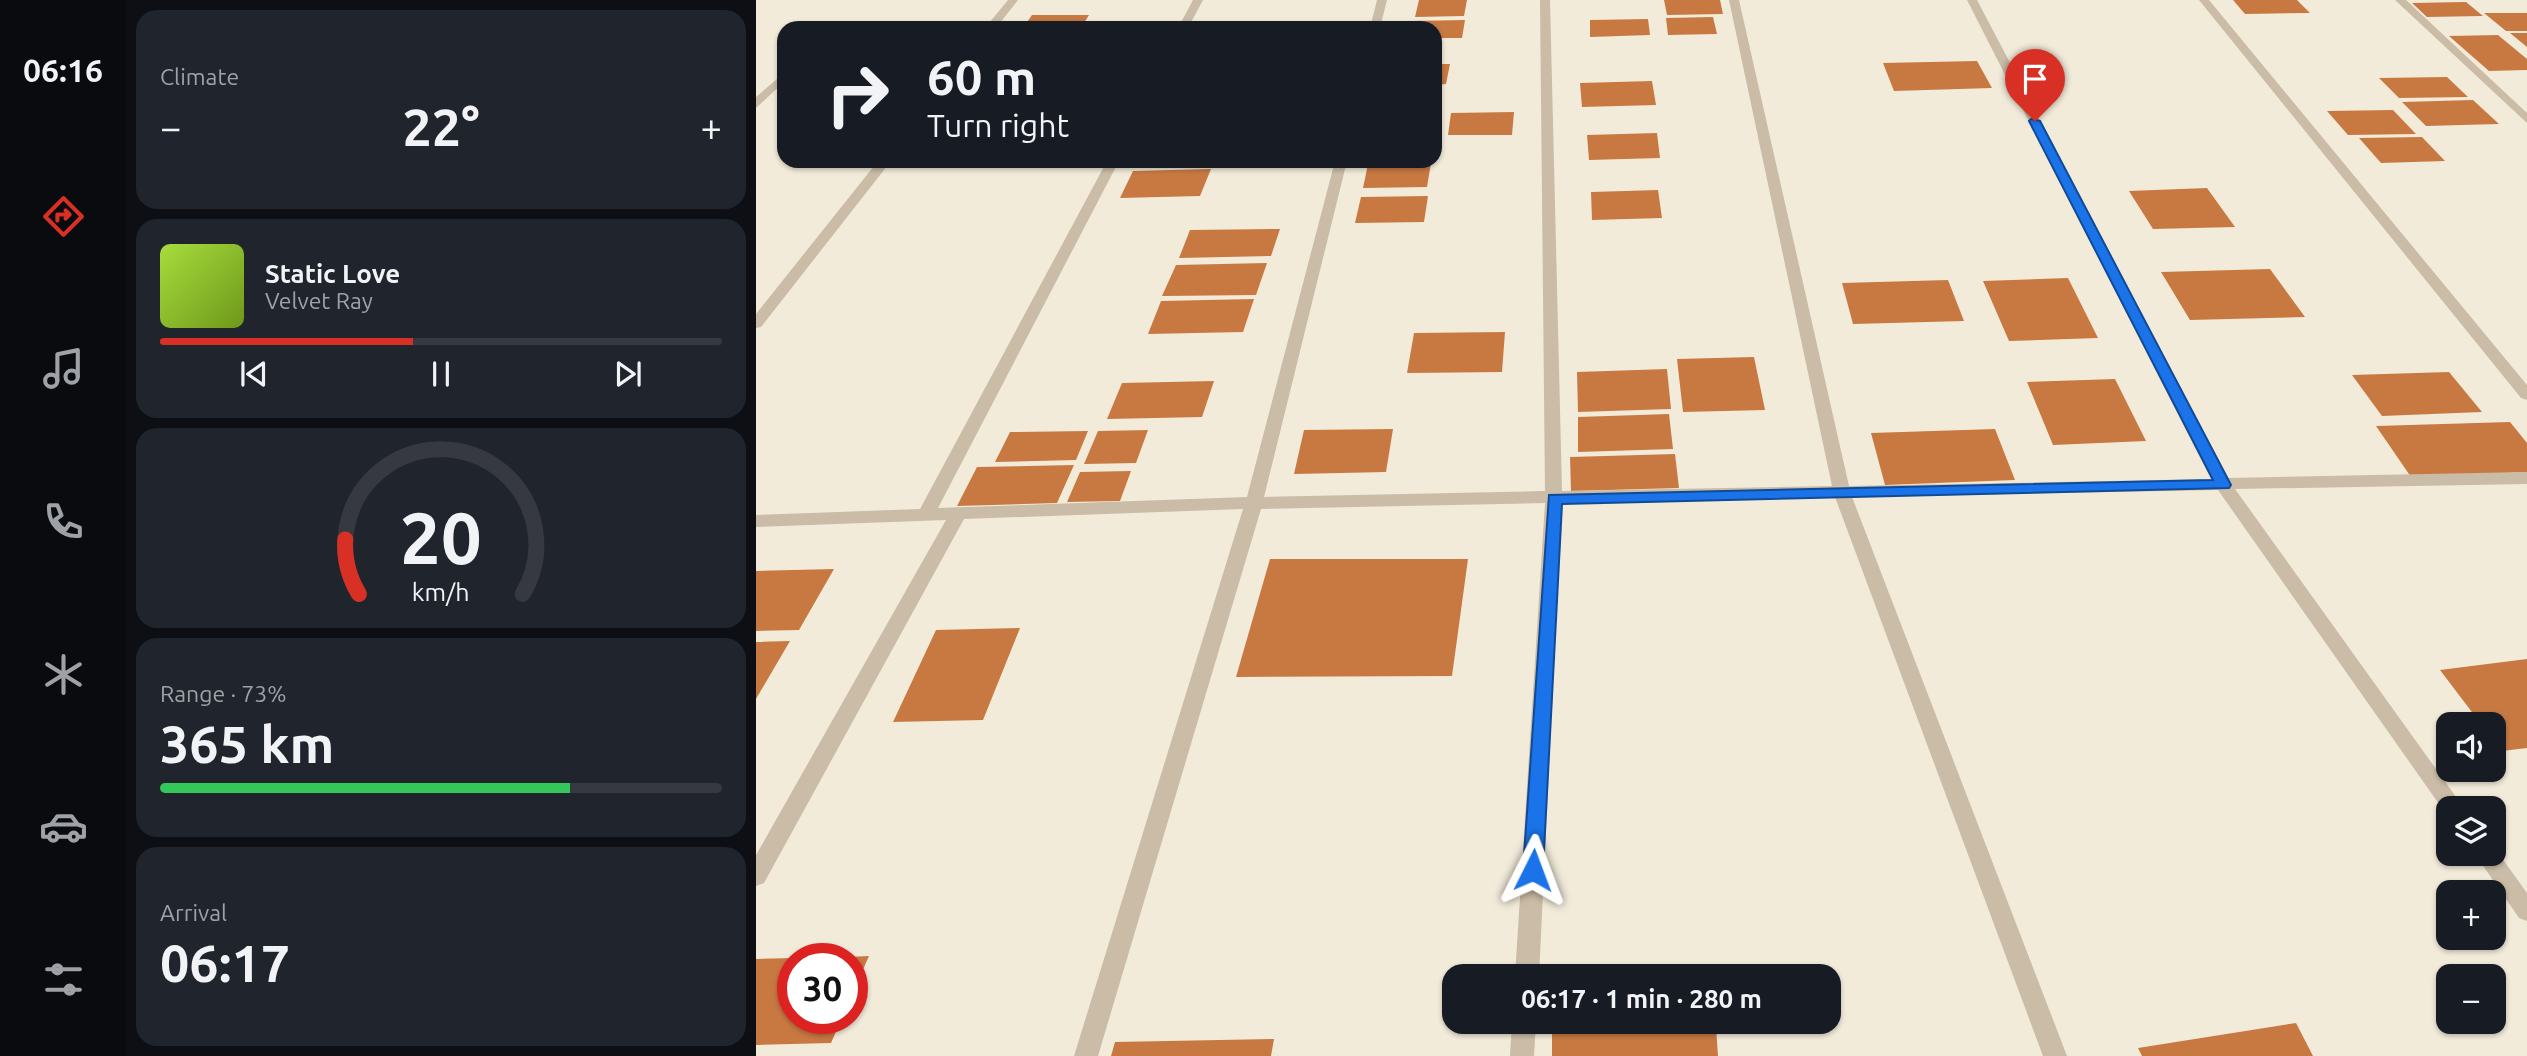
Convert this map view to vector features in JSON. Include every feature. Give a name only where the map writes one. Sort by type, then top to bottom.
[{"type":"street","points":[[996,21],[1013,0]]},
{"type":"street","points":[[1187,21],[1198,0]]},
{"type":"street","points":[[1377,21],[1382,0]]},
{"type":"street","points":[[1528,964],[1554,499],[1545,0]]},
{"type":"street","points":[[1734,0],[1842,493],[2055,1056]]},
{"type":"street","points":[[1972,0],[2223,485],[2445,796]]},
{"type":"street","points":[[2204,0],[2527,395]]},
{"type":"street","points":[[2400,0],[2527,118]]},
{"type":"street","points":[[756,104],[777,83]]},
{"type":"street","points":[[756,324],[879,168]]},
{"type":"street","points":[[925,516],[1109,168]]},
{"type":"street","points":[[1086,1056],[1254,503],[1339,168]]},
{"type":"street","points":[[756,521],[1254,503],[2527,478]]},
{"type":"street","points":[[756,876],[958,515]]},
{"type":"street","points":[[2495,866],[2527,911]]},
{"type":"street","points":[[1522,1056],[1523,1034]]},
{"type":"building","points":[[1419,0],[1467,0],[1464,16],[1415,17]]},
{"type":"building","points":[[1664,0],[1720,0],[1723,14],[1667,15]]},
{"type":"building","points":[[2233,0],[2297,0],[2310,13],[2245,14]]},
{"type":"building","points":[[2466,2],[2483,16],[2427,17],[2412,3]]},
{"type":"building","points":[[2484,13],[2527,13],[2527,31],[2506,31]]},
{"type":"building","points":[[1032,15],[1089,15],[1085,21],[1028,21]]},
{"type":"building","points":[[1713,17],[1717,34],[1668,35],[1666,18]]},
{"type":"building","points":[[1648,19],[1650,35],[1590,37],[1590,20]]},
{"type":"building","points":[[1465,20],[1462,38],[1442,38],[1442,21],[1411,21]]},
{"type":"building","points":[[2510,33],[2527,33],[2527,47]]},
{"type":"building","points":[[2498,35],[2527,59],[2527,70],[2489,71],[2449,36]]},
{"type":"building","points":[[1977,61],[1992,88],[1894,91],[1883,63]]},
{"type":"building","points":[[1442,64],[1450,64],[1446,84],[1442,84]]},
{"type":"building","points":[[2447,77],[2468,97],[2399,98],[2379,78]]},
{"type":"building","points":[[1652,81],[1656,105],[1582,107],[1580,83]]},
{"type":"building","points":[[2473,100],[2499,124],[2426,126],[2402,102]]},
{"type":"building","points":[[2393,110],[2416,134],[2348,135],[2327,111]]},
{"type":"building","points":[[1514,112],[1512,135],[1448,135],[1451,113]]},
{"type":"building","points":[[1657,133],[1660,158],[1589,160],[1587,135]]},
{"type":"building","points":[[2422,137],[2445,161],[2381,163],[2359,138]]},
{"type":"building","points":[[1367,168],[1430,168],[1427,187],[1363,188]]},
{"type":"building","points":[[1211,169],[1200,196],[1120,198],[1133,171]]},
{"type":"building","points":[[2207,188],[2235,227],[2153,229],[2129,191]]},
{"type":"building","points":[[1658,190],[1662,218],[1592,220],[1591,192]]},
{"type":"building","points":[[1428,196],[1424,222],[1355,223],[1361,197]]},
{"type":"building","points":[[1280,229],[1271,256],[1179,258],[1190,230]]},
{"type":"building","points":[[1267,263],[1256,295],[1162,296],[1176,265]]},
{"type":"building","points":[[2270,269],[2305,317],[2190,320],[2161,272]]},
{"type":"building","points":[[2068,278],[2098,338],[2009,341],[1983,281]]},
{"type":"building","points":[[1948,280],[1964,321],[1853,324],[1842,283]]},
{"type":"building","points":[[1254,299],[1243,332],[1148,334],[1161,301]]},
{"type":"building","points":[[1505,332],[1502,372],[1407,373],[1414,333]]},
{"type":"building","points":[[1754,357],[1765,410],[1683,412],[1677,359]]},
{"type":"building","points":[[1667,369],[1671,409],[1578,412],[1577,372]]},
{"type":"building","points":[[2449,372],[2482,412],[2382,416],[2352,375]]},
{"type":"building","points":[[2115,379],[2146,441],[2053,445],[2027,382]]},
{"type":"building","points":[[1214,381],[1202,417],[1107,419],[1122,383]]},
{"type":"building","points":[[1669,414],[1673,449],[1578,452],[1578,417]]},
{"type":"building","points":[[2510,422],[2527,443],[2527,472],[2411,477],[2376,426]]},
{"type":"building","points":[[1393,429],[1386,472],[1294,474],[1304,430]]},
{"type":"building","points":[[1995,429],[2015,480],[1885,485],[1871,433]]},
{"type":"building","points":[[1148,430],[1136,463],[1084,464],[1098,431]]},
{"type":"building","points":[[1088,431],[1076,460],[995,462],[1010,432]]},
{"type":"building","points":[[1675,454],[1679,488],[1571,491],[1570,457]]},
{"type":"building","points":[[1074,465],[1057,503],[957,506],[977,467]]},
{"type":"building","points":[[1131,471],[1120,501],[1067,502],[1080,472]]},
{"type":"building","points":[[1270,559],[1468,559],[1452,676],[1236,677]]},
{"type":"building","points":[[834,569],[799,630],[756,631],[756,571]]},
{"type":"building","points":[[1020,628],[983,720],[893,722],[936,630]]},
{"type":"building","points":[[790,641],[756,699],[756,642]]},
{"type":"building","points":[[2527,659],[2527,748],[2506,751],[2506,712],[2472,712],[2440,670]]},
{"type":"building","points":[[777,958],[777,1034],[835,1034],[831,1043],[756,1045],[756,959]]},
{"type":"building","points":[[2296,1023],[2313,1056],[2142,1056],[2138,1048]]},
{"type":"building","points":[[1552,1034],[1716,1034],[1718,1056],[1552,1056]]},
{"type":"building","points":[[1274,1039],[1271,1056],[1111,1056],[1115,1042]]},
{"type":"route","points":[[1533,870],[1554,499],[2223,485],[2035,121]]}]
